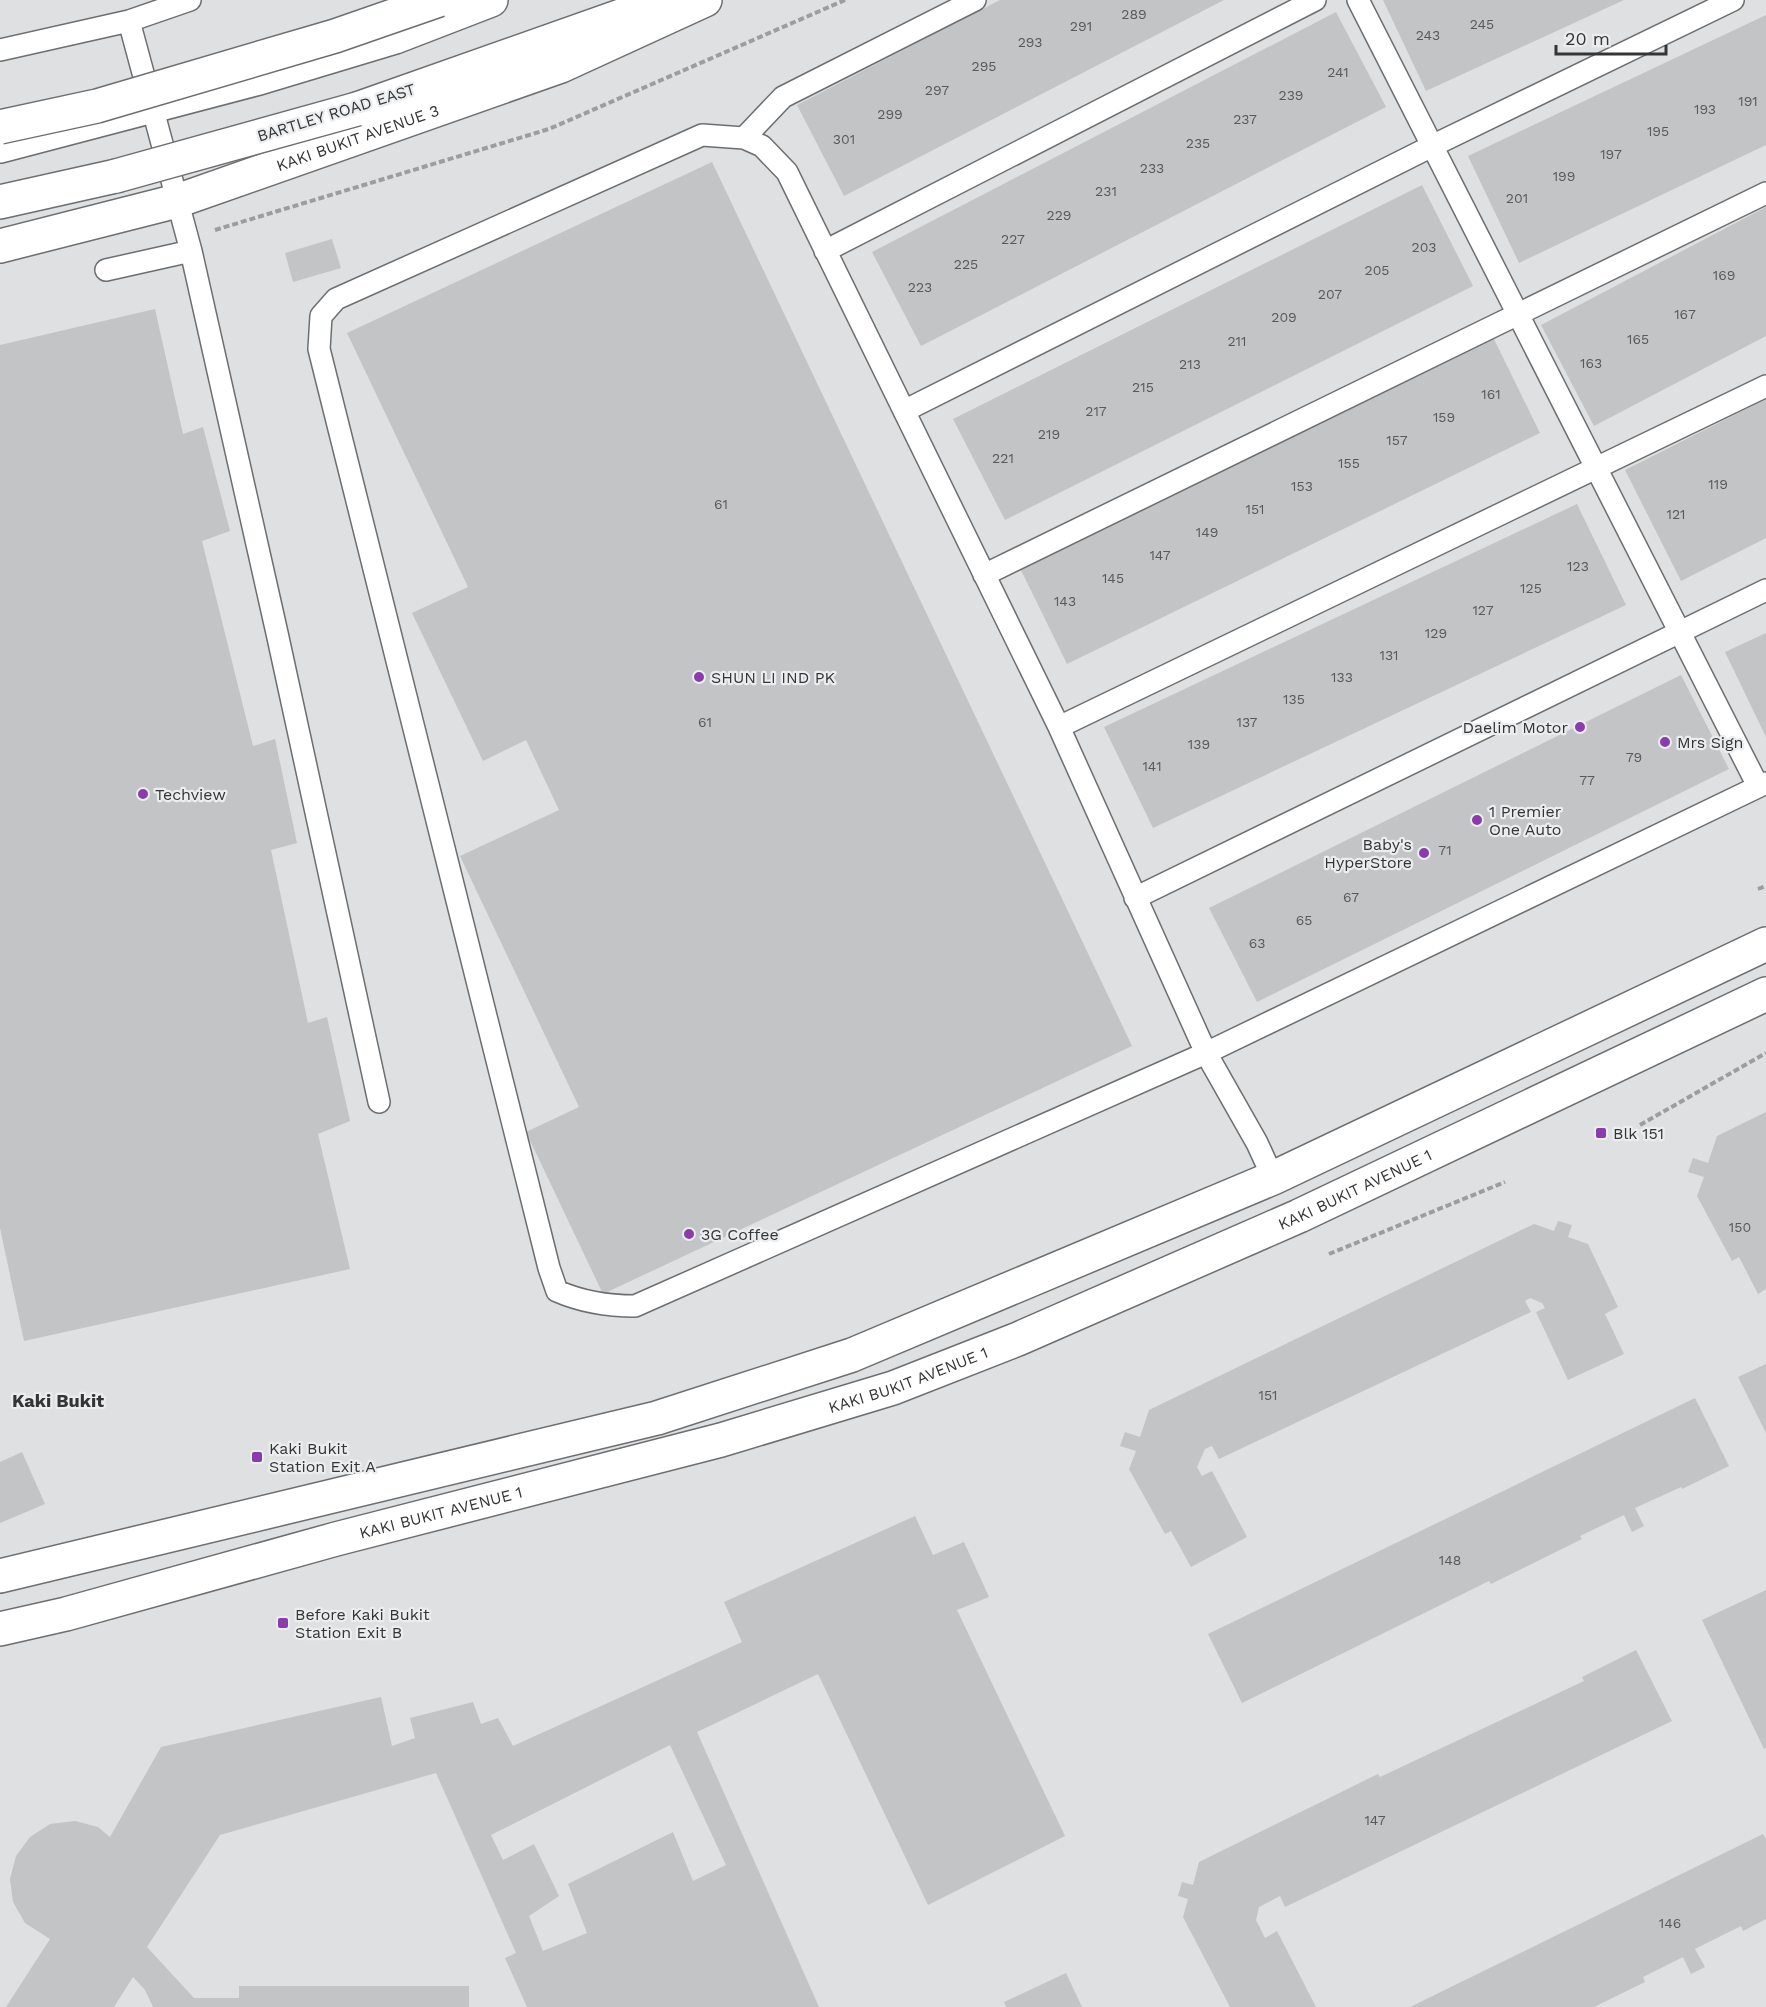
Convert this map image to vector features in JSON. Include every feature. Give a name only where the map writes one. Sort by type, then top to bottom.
[{"type":"main road","points":[[0,128],[108,103],[334,36],[439,0]]},
{"type":"main road","points":[[0,146],[259,78],[395,37],[492,0]]},
{"type":"main road","name":"BARTLEY ROAD EAST","points":[[0,202],[116,176],[357,109],[666,0]]},
{"type":"main road","name":"KAKI BUKIT AVENUE 3","points":[[0,246],[177,201],[561,66],[705,0]]},
{"type":"main road","points":[[0,1576],[657,1418],[852,1354],[1273,1178],[1766,944]]},
{"type":"main road","name":"KAKI BUKIT AVENUE 1","points":[[0,1629],[66,1614],[336,1539],[721,1440],[893,1388],[1018,1339],[1299,1216],[1766,994]]},
{"type":"lane","points":[[0,50],[129,21],[190,0]]},
{"type":"lane","points":[[744,138],[783,97],[975,0]]},
{"type":"lane","points":[[825,250],[1315,0]]},
{"type":"lane","points":[[1273,1178],[1257,1143],[1206,1053],[1059,727],[787,171],[762,146],[744,138],[702,135],[336,299],[321,316],[319,350],[549,1268],[557,1291],[575,1299],[613,1306],[635,1306],[1206,1053],[1762,784],[1680,632],[1358,0]]},
{"type":"lane","points":[[904,411],[1432,146],[1733,0]]},
{"type":"lane","points":[[129,21],[154,107],[189,245],[278,633],[379,1102]]},
{"type":"lane","points":[[984,575],[1766,193]]},
{"type":"lane","points":[[106,270],[189,245]]},
{"type":"lane","points":[[1059,727],[1766,386]]},
{"type":"lane","points":[[1135,898],[1766,590]]},
{"type":"path","points":[[189,245],[549,129],[845,0]]},
{"type":"path","points":[[1758,889],[1766,886]]},
{"type":"path","points":[[1640,1125],[1766,1053]]},
{"type":"path","points":[[1329,1254],[1505,1182]]},
{"type":"building","points":[[1000,0],[1224,0],[844,196],[797,105]]},
{"type":"building","points":[[1383,0],[1624,0],[1426,91]]},
{"type":"building","points":[[1336,12],[1386,107],[921,346],[872,252]]},
{"type":"building","points":[[1766,15],[1766,145],[1519,263],[1468,156]]},
{"type":"building","name":"SHUN LI IND PK","points":[[712,162],[1132,1046],[603,1294],[526,1132],[579,1107],[460,856],[559,810],[526,740],[483,761],[412,613],[468,587],[347,333]]},
{"type":"building","points":[[1422,185],[1473,286],[1005,520],[953,419]]},
{"type":"building","points":[[1766,207],[1766,336],[1594,426],[1541,325]]},
{"type":"building","points":[[332,239],[341,268],[293,282],[285,253]]},
{"type":"building","name":"Techview","points":[[155,309],[183,434],[203,427],[230,531],[202,541],[253,746],[275,739],[297,843],[271,850],[308,1023],[327,1017],[350,1121],[318,1134],[350,1269],[24,1341],[0,1228],[0,345]]},
{"type":"building","points":[[1490,331],[1540,433],[1067,664],[1017,562]]},
{"type":"building","points":[[1766,399],[1766,538],[1681,581],[1625,470]]},
{"type":"building","points":[[1577,504],[1626,605],[1153,828],[1104,727]]},
{"type":"building","points":[[1766,633],[1766,737],[1725,652]]},
{"type":"building","points":[[1681,675],[1729,769],[1257,1002],[1209,908]]},
{"type":"building","points":[[1766,1112],[1766,1289],[1758,1294],[1739,1257],[1732,1261],[1697,1196],[1704,1177],[1688,1172],[1693,1158],[1708,1163],[1717,1136]]},
{"type":"building","points":[[1558,1221],[1572,1225],[1568,1237],[1588,1244],[1618,1307],[1605,1314],[1624,1354],[1568,1380],[1536,1312],[1545,1308],[1542,1303],[1530,1298],[1525,1301],[1531,1312],[1219,1459],[1212,1446],[1205,1449],[1197,1467],[1202,1476],[1212,1471],[1247,1537],[1191,1567],[1171,1531],[1165,1534],[1129,1469],[1136,1451],[1120,1446],[1125,1432],[1140,1437],[1149,1410],[1534,1224],[1554,1231]]},
{"type":"building","points":[[1766,1364],[1766,1433],[1738,1377]]},
{"type":"building","points":[[1695,1398],[1729,1466],[1682,1489],[1681,1487],[1635,1508],[1644,1526],[1632,1532],[1624,1515],[1580,1536],[1582,1539],[1491,1584],[1489,1581],[1242,1703],[1208,1634]]},
{"type":"building","points":[[22,1452],[45,1504],[0,1523],[0,1462]]},
{"type":"building","points":[[915,1516],[933,1555],[964,1542],[989,1597],[957,1610],[1065,1836],[928,1905],[818,1674],[697,1732],[819,2007],[527,2007],[505,1958],[516,1953],[436,1773],[220,1835],[147,1947],[194,1998],[239,1998],[239,1986],[469,1986],[469,2007],[153,2007],[145,1990],[133,1977],[114,2007],[6,2007],[50,1939],[25,1923],[13,1902],[10,1879],[16,1856],[30,1837],[50,1824],[75,1821],[98,1827],[110,1837],[161,1747],[381,1697],[392,1746],[415,1738],[410,1718],[473,1702],[481,1724],[498,1718],[513,1746],[742,1642],[724,1602]],"holes":[[[670,1745],[726,1865],[693,1881],[673,1832],[568,1884],[587,1933],[543,1951],[529,1916],[559,1896],[534,1844],[503,1860],[491,1835]]]},
{"type":"building","points":[[1766,1590],[1766,1748],[1764,1749],[1702,1620]]},
{"type":"building","points":[[1636,1650],[1672,1721],[1285,1907],[1280,1896],[1259,1907],[1256,1920],[1265,1938],[1277,1931],[1316,2007],[1230,2007],[1183,1917],[1188,1899],[1178,1896],[1182,1882],[1193,1885],[1199,1862],[1378,1774],[1380,1777],[1584,1681],[1582,1677]]},
{"type":"building","points":[[1763,1834],[1766,1839],[1766,1919],[1743,1931],[1741,1926],[1695,1949],[1705,1967],[1691,1974],[1683,1957],[1643,1977],[1645,1982],[1594,2007],[1410,2007]]},
{"type":"building","points":[[1066,1973],[1082,2007],[1006,2007],[1004,2002]]},
{"type":"place","name":"SHUN LI IND PK","points":[[699,677]]},
{"type":"place","name":"Daelim Motor","points":[[1580,727]]},
{"type":"place","name":"Mrs Sign","points":[[1665,742]]},
{"type":"place","name":"Techview","points":[[143,794]]},
{"type":"place","name":"1 Premier One Auto","points":[[1477,820]]},
{"type":"place","name":"Baby's HyperStore","points":[[1424,853]]},
{"type":"place","name":"Blk 151","points":[[1601,1133]]},
{"type":"place","name":"3G Coffee","points":[[689,1234]]},
{"type":"place","name":"Kaki Bukit Station Exit A","points":[[257,1457]]},
{"type":"place","name":"Before Kaki Bukit Station Exit B","points":[[283,1623]]},
{"type":"district","name":"Kaki Bukit","points":[[58,1401]]}]
